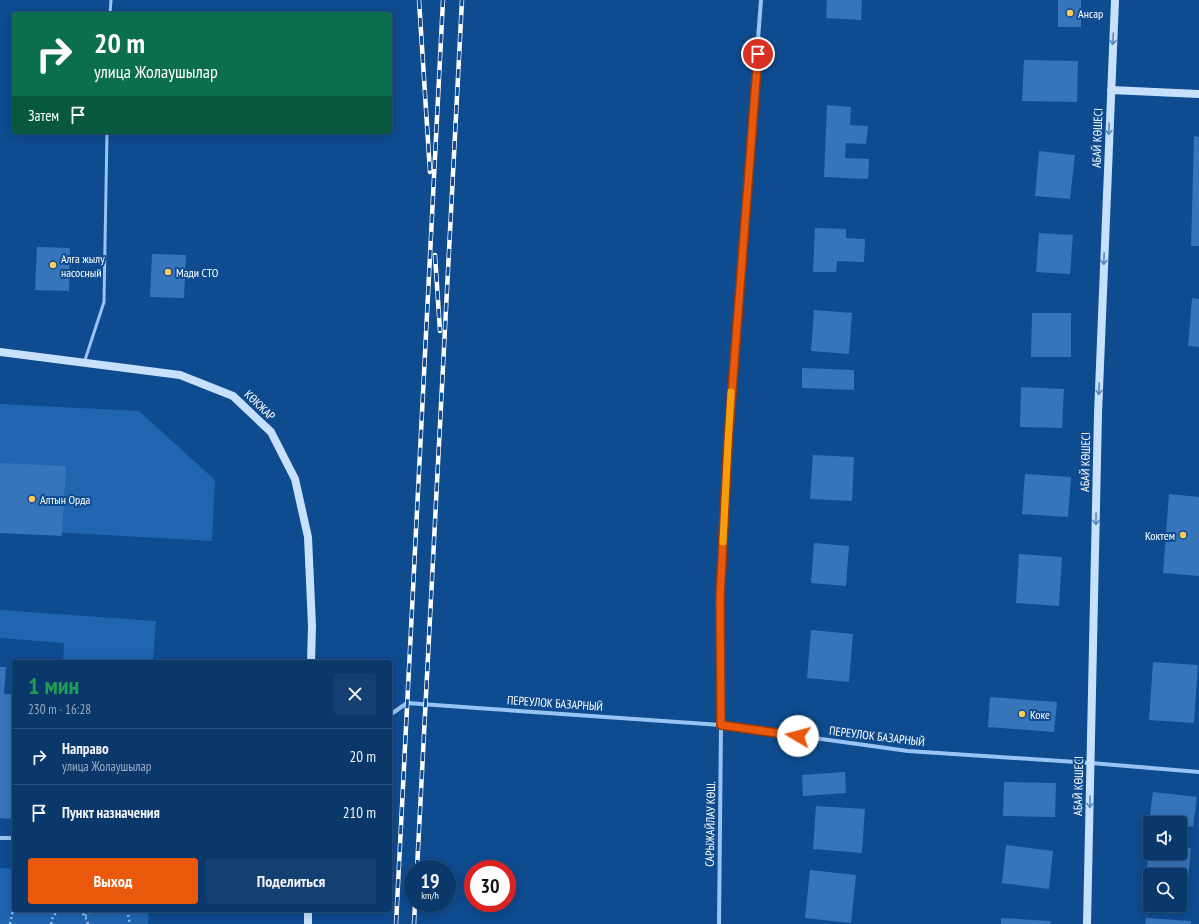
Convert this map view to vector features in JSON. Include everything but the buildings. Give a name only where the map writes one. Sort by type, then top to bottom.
[{"type":"main road","name":"АБАЙ КӨШЕСІ","points":[[1087,924],[1098,414],[1110,90],[1115,0]]},
{"type":"main road","points":[[1110,90],[1199,94]]},
{"type":"main road","name":"КӨКЖАР","points":[[0,352],[180,375],[233,396],[271,432],[295,479],[308,537],[312,626],[311,660]]},
{"type":"main road","points":[[308,912],[308,924]]},
{"type":"street","name":"САРЫЖАЙЛАУ КӨШ.","points":[[719,924],[721,725],[720,598],[728,443],[761,0]]},
{"type":"street","name":"ПЕРЕУЛОК БАЗАРНЫЙ","points":[[392,714],[407,703],[721,725],[908,751],[1091,763],[1199,772]]},
{"type":"street","points":[[0,838],[12,838]]},
{"type":"lane","points":[[110,12],[111,0]]},
{"type":"lane","points":[[84,363],[104,302],[107,134]]},
{"type":"path","points":[[10,924],[13,912]]},
{"type":"path","points":[[51,924],[53,916],[56,912]]},
{"type":"path","points":[[81,912],[85,916],[88,924]]},
{"type":"path","points":[[85,916],[90,912]]},
{"type":"path","points":[[127,912],[130,924]]},
{"type":"shaded area","points":[[0,404],[139,411],[215,480],[212,541],[0,529]]},
{"type":"shaded area","points":[[0,610],[156,621],[153,660],[63,660],[64,643],[0,638]]},
{"type":"shaded area","points":[[0,868],[12,869],[12,912],[149,912],[148,924],[0,924]]},
{"type":"railway","points":[[419,0],[430,172]]},
{"type":"railway","points":[[396,924],[443,0]]},
{"type":"railway","points":[[417,860],[462,0]]},
{"type":"railway","points":[[435,255],[440,331]]},
{"type":"railway","points":[[414,924],[415,912]]},
{"type":"slow traffic","points":[[723,542],[731,392]]},
{"type":"place","name":"Ансар","points":[[1070,13]]},
{"type":"place","name":"Алга жылу насосный","points":[[53,265]]},
{"type":"place","name":"Мади СТО","points":[[168,272]]},
{"type":"place","name":"Алтын Орда","points":[[32,499]]},
{"type":"place","name":"Коктем","points":[[1183,535]]},
{"type":"place","name":"Коке","points":[[1022,714]]},
{"type":"route","points":[[758,54],[728,443],[720,598],[721,725],[798,736]]}]
